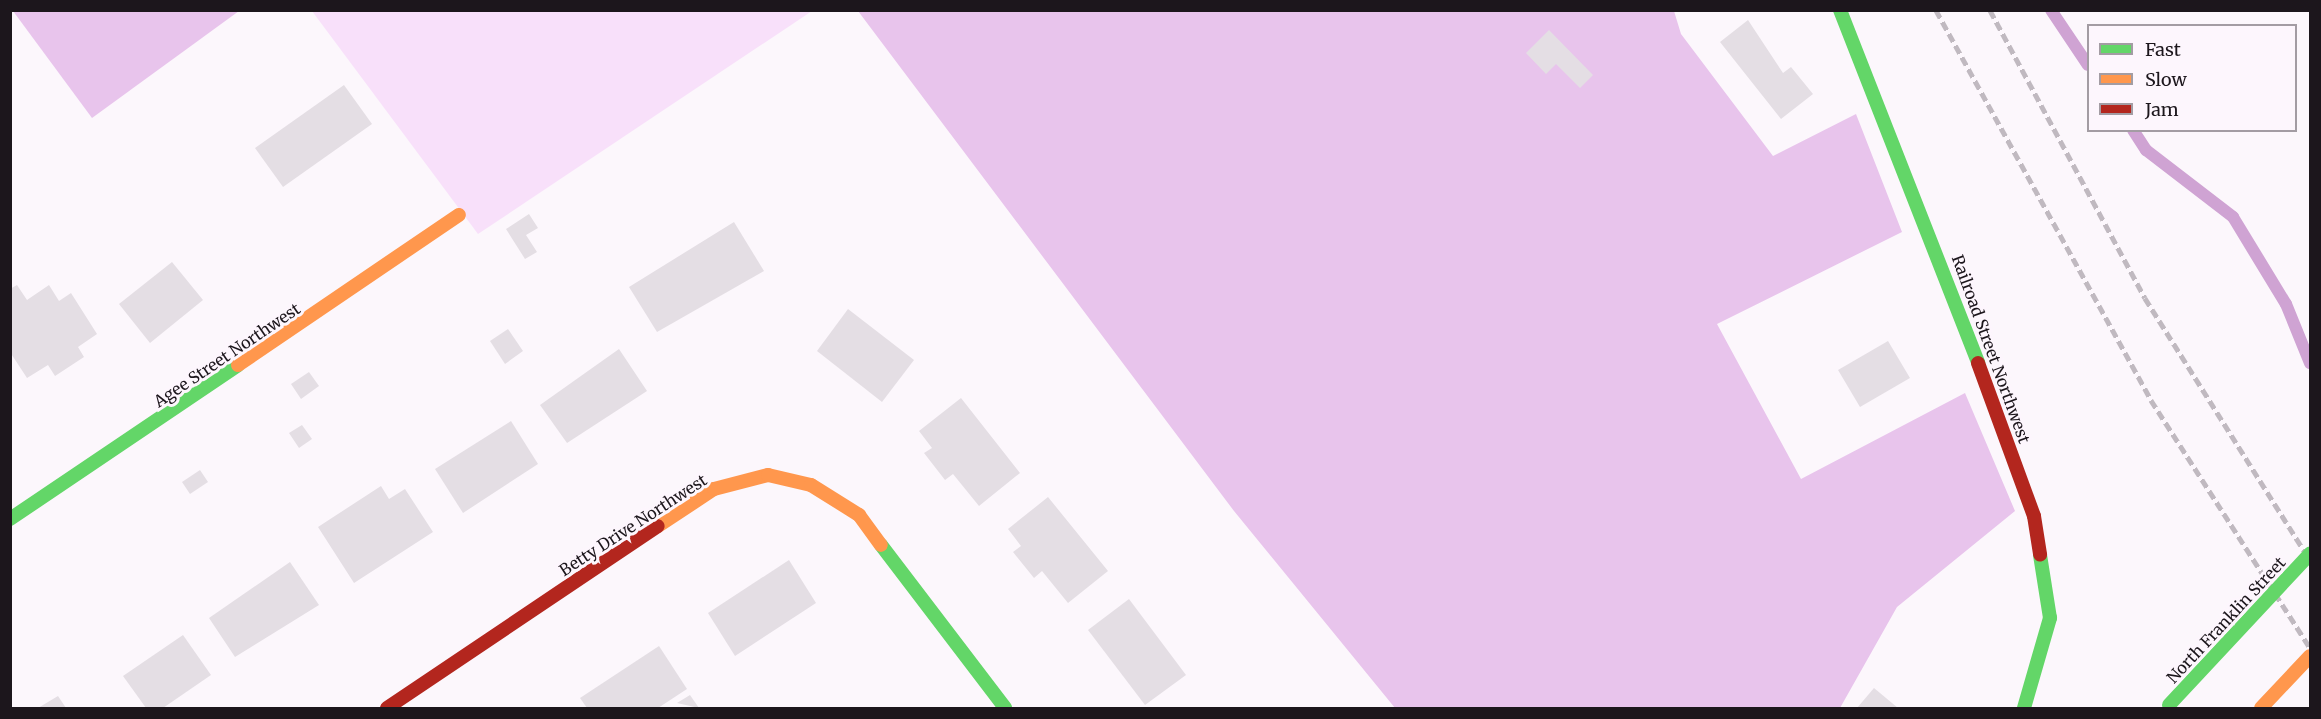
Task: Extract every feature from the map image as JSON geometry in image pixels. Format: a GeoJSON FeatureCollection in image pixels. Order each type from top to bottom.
{"type":"FeatureCollection","features":[{"type":"Feature","properties":{"kind":"street","name":"Railroad Street Northwest"},"geometry":{"type":"LineString","coordinates":[[1840,10],[1925,216],[2034,516],[2050,618],[2024,708]]}},
{"type":"Feature","properties":{"kind":"street","name":"Agee Street Northwest"},"geometry":{"type":"LineString","coordinates":[[10,519],[459,215]]}},
{"type":"Feature","properties":{"kind":"street","name":"Betty Drive Northwest"},"geometry":{"type":"LineString","coordinates":[[387,708],[714,489],[768,475],[811,485],[859,515],[1005,708]]}},
{"type":"Feature","properties":{"kind":"street","name":"North Franklin Street"},"geometry":{"type":"LineString","coordinates":[[2167,707],[2310,554]]}},
{"type":"Feature","properties":{"kind":"street"},"geometry":{"type":"LineString","coordinates":[[2261,708],[2310,656]]}},
{"type":"Feature","properties":{"kind":"shaded area"},"geometry":{"type":"Polygon","coordinates":[[[13,11],[239,11],[92,118],[13,11]]]}},
{"type":"Feature","properties":{"kind":"shaded area"},"geometry":{"type":"Polygon","coordinates":[[[312,11],[812,11],[478,234],[312,11]]]}},
{"type":"Feature","properties":{"kind":"shaded area"},"geometry":{"type":"Polygon","coordinates":[[[858,11],[1674,11],[1681,34],[1773,156],[1856,114],[1902,232],[1717,324],[1801,479],[1965,393],[2015,511],[1897,607],[1840,708],[1395,708],[1234,511],[858,11]]]}},
{"type":"Feature","properties":{"kind":"building"},"geometry":{"type":"Polygon","coordinates":[[[1748,20],[1783,73],[1791,67],[1813,94],[1781,119],[1720,42],[1748,20]]]}},
{"type":"Feature","properties":{"kind":"building"},"geometry":{"type":"Polygon","coordinates":[[[1549,30],[1593,75],[1580,88],[1556,64],[1546,74],[1526,53],[1549,30]]]}},
{"type":"Feature","properties":{"kind":"building"},"geometry":{"type":"Polygon","coordinates":[[[344,85],[372,124],[283,187],[255,148],[344,85]]]}},
{"type":"Feature","properties":{"kind":"building"},"geometry":{"type":"Polygon","coordinates":[[[529,214],[538,228],[526,235],[537,252],[525,259],[506,229],[529,214]]]}},
{"type":"Feature","properties":{"kind":"building"},"geometry":{"type":"Polygon","coordinates":[[[734,222],[764,271],[657,332],[629,287],[734,222]]]}},
{"type":"Feature","properties":{"kind":"building"},"geometry":{"type":"Polygon","coordinates":[[[172,262],[203,300],[150,343],[119,304],[172,262]]]}},
{"type":"Feature","properties":{"kind":"building"},"geometry":{"type":"Polygon","coordinates":[[[17,285],[27,300],[49,285],[59,301],[71,293],[97,334],[78,347],[84,357],[55,376],[48,365],[27,378],[10,352],[10,289],[17,285]]]}},
{"type":"Feature","properties":{"kind":"building"},"geometry":{"type":"Polygon","coordinates":[[[848,309],[914,360],[882,402],[817,351],[848,309]]]}},
{"type":"Feature","properties":{"kind":"building"},"geometry":{"type":"Polygon","coordinates":[[[508,329],[523,351],[505,364],[490,341],[508,329]]]}},
{"type":"Feature","properties":{"kind":"building"},"geometry":{"type":"Polygon","coordinates":[[[1888,341],[1910,378],[1860,407],[1838,370],[1888,341]]]}},
{"type":"Feature","properties":{"kind":"building"},"geometry":{"type":"Polygon","coordinates":[[[619,349],[647,391],[567,443],[540,405],[619,349]]]}},
{"type":"Feature","properties":{"kind":"building"},"geometry":{"type":"Polygon","coordinates":[[[309,372],[319,386],[301,399],[291,384],[309,372]]]}},
{"type":"Feature","properties":{"kind":"building"},"geometry":{"type":"Polygon","coordinates":[[[961,398],[1020,473],[979,506],[953,474],[945,480],[924,453],[932,448],[919,431],[961,398]]]}},
{"type":"Feature","properties":{"kind":"building"},"geometry":{"type":"Polygon","coordinates":[[[511,421],[538,464],[463,513],[435,469],[511,421]]]}},
{"type":"Feature","properties":{"kind":"building"},"geometry":{"type":"Polygon","coordinates":[[[302,425],[312,439],[299,448],[289,433],[302,425]]]}},
{"type":"Feature","properties":{"kind":"building"},"geometry":{"type":"Polygon","coordinates":[[[200,470],[208,482],[190,494],[182,482],[200,470]]]}},
{"type":"Feature","properties":{"kind":"building"},"geometry":{"type":"Polygon","coordinates":[[[381,486],[389,499],[405,489],[433,532],[354,583],[318,527],[381,486]]]}},
{"type":"Feature","properties":{"kind":"building"},"geometry":{"type":"Polygon","coordinates":[[[1048,497],[1108,571],[1068,603],[1042,571],[1034,578],[1013,552],[1021,546],[1008,529],[1048,497]]]}},
{"type":"Feature","properties":{"kind":"building"},"geometry":{"type":"Polygon","coordinates":[[[789,560],[816,603],[735,656],[708,613],[789,560]]]}},
{"type":"Feature","properties":{"kind":"building"},"geometry":{"type":"Polygon","coordinates":[[[290,562],[319,605],[235,657],[209,618],[290,562]]]}},
{"type":"Feature","properties":{"kind":"building"},"geometry":{"type":"Polygon","coordinates":[[[1129,599],[1186,675],[1145,705],[1088,630],[1129,599]]]}},
{"type":"Feature","properties":{"kind":"building"},"geometry":{"type":"Polygon","coordinates":[[[183,635],[211,675],[163,708],[146,708],[123,676],[183,635]]]}},
{"type":"Feature","properties":{"kind":"building"},"geometry":{"type":"Polygon","coordinates":[[[659,646],[687,689],[658,708],[587,708],[580,698],[659,646]]]}},
{"type":"Feature","properties":{"kind":"building"},"geometry":{"type":"Polygon","coordinates":[[[1874,688],[1898,708],[1857,708],[1874,688]]]}},
{"type":"Feature","properties":{"kind":"building"},"geometry":{"type":"Polygon","coordinates":[[[690,695],[699,708],[677,703],[690,695]]]}},
{"type":"Feature","properties":{"kind":"building"},"geometry":{"type":"Polygon","coordinates":[[[58,696],[66,708],[38,708],[58,696]]]}},
{"type":"Feature","properties":{"kind":"waterway"},"geometry":{"type":"LineString","coordinates":[[2051,10],[2087,64]]}},
{"type":"Feature","properties":{"kind":"waterway"},"geometry":{"type":"LineString","coordinates":[[2134,132],[2146,150],[2233,217],[2286,304],[2310,363]]}},
{"type":"Feature","properties":{"kind":"railway"},"geometry":{"type":"LineString","coordinates":[[1936,10],[2151,400],[2310,648]]}},
{"type":"Feature","properties":{"kind":"railway"},"geometry":{"type":"LineString","coordinates":[[1990,10],[2145,298],[2310,560]]}},
{"type":"Feature","properties":{"kind":"traffic: fast"},"geometry":{"type":"LineString","coordinates":[[1840,10],[1978,363]]}},
{"type":"Feature","properties":{"kind":"traffic: fast"},"geometry":{"type":"LineString","coordinates":[[10,519],[238,365]]}},
{"type":"Feature","properties":{"kind":"traffic: fast"},"geometry":{"type":"LineString","coordinates":[[881,545],[1005,708]]}},
{"type":"Feature","properties":{"kind":"traffic: fast"},"geometry":{"type":"LineString","coordinates":[[2169,705],[2310,554]]}},
{"type":"Feature","properties":{"kind":"traffic: fast"},"geometry":{"type":"LineString","coordinates":[[2024,708],[2050,618],[2040,555]]}},
{"type":"Feature","properties":{"kind":"traffic: slow"},"geometry":{"type":"LineString","coordinates":[[238,365],[459,215]]}},
{"type":"Feature","properties":{"kind":"traffic: slow"},"geometry":{"type":"LineString","coordinates":[[658,526],[714,489],[768,475],[811,485],[859,515],[881,545]]}},
{"type":"Feature","properties":{"kind":"traffic: slow"},"geometry":{"type":"LineString","coordinates":[[2261,708],[2310,656]]}},
{"type":"Feature","properties":{"kind":"traffic: jam"},"geometry":{"type":"LineString","coordinates":[[1978,363],[2034,516],[2040,555]]}},
{"type":"Feature","properties":{"kind":"traffic: jam"},"geometry":{"type":"LineString","coordinates":[[387,708],[658,526]]}}]}
